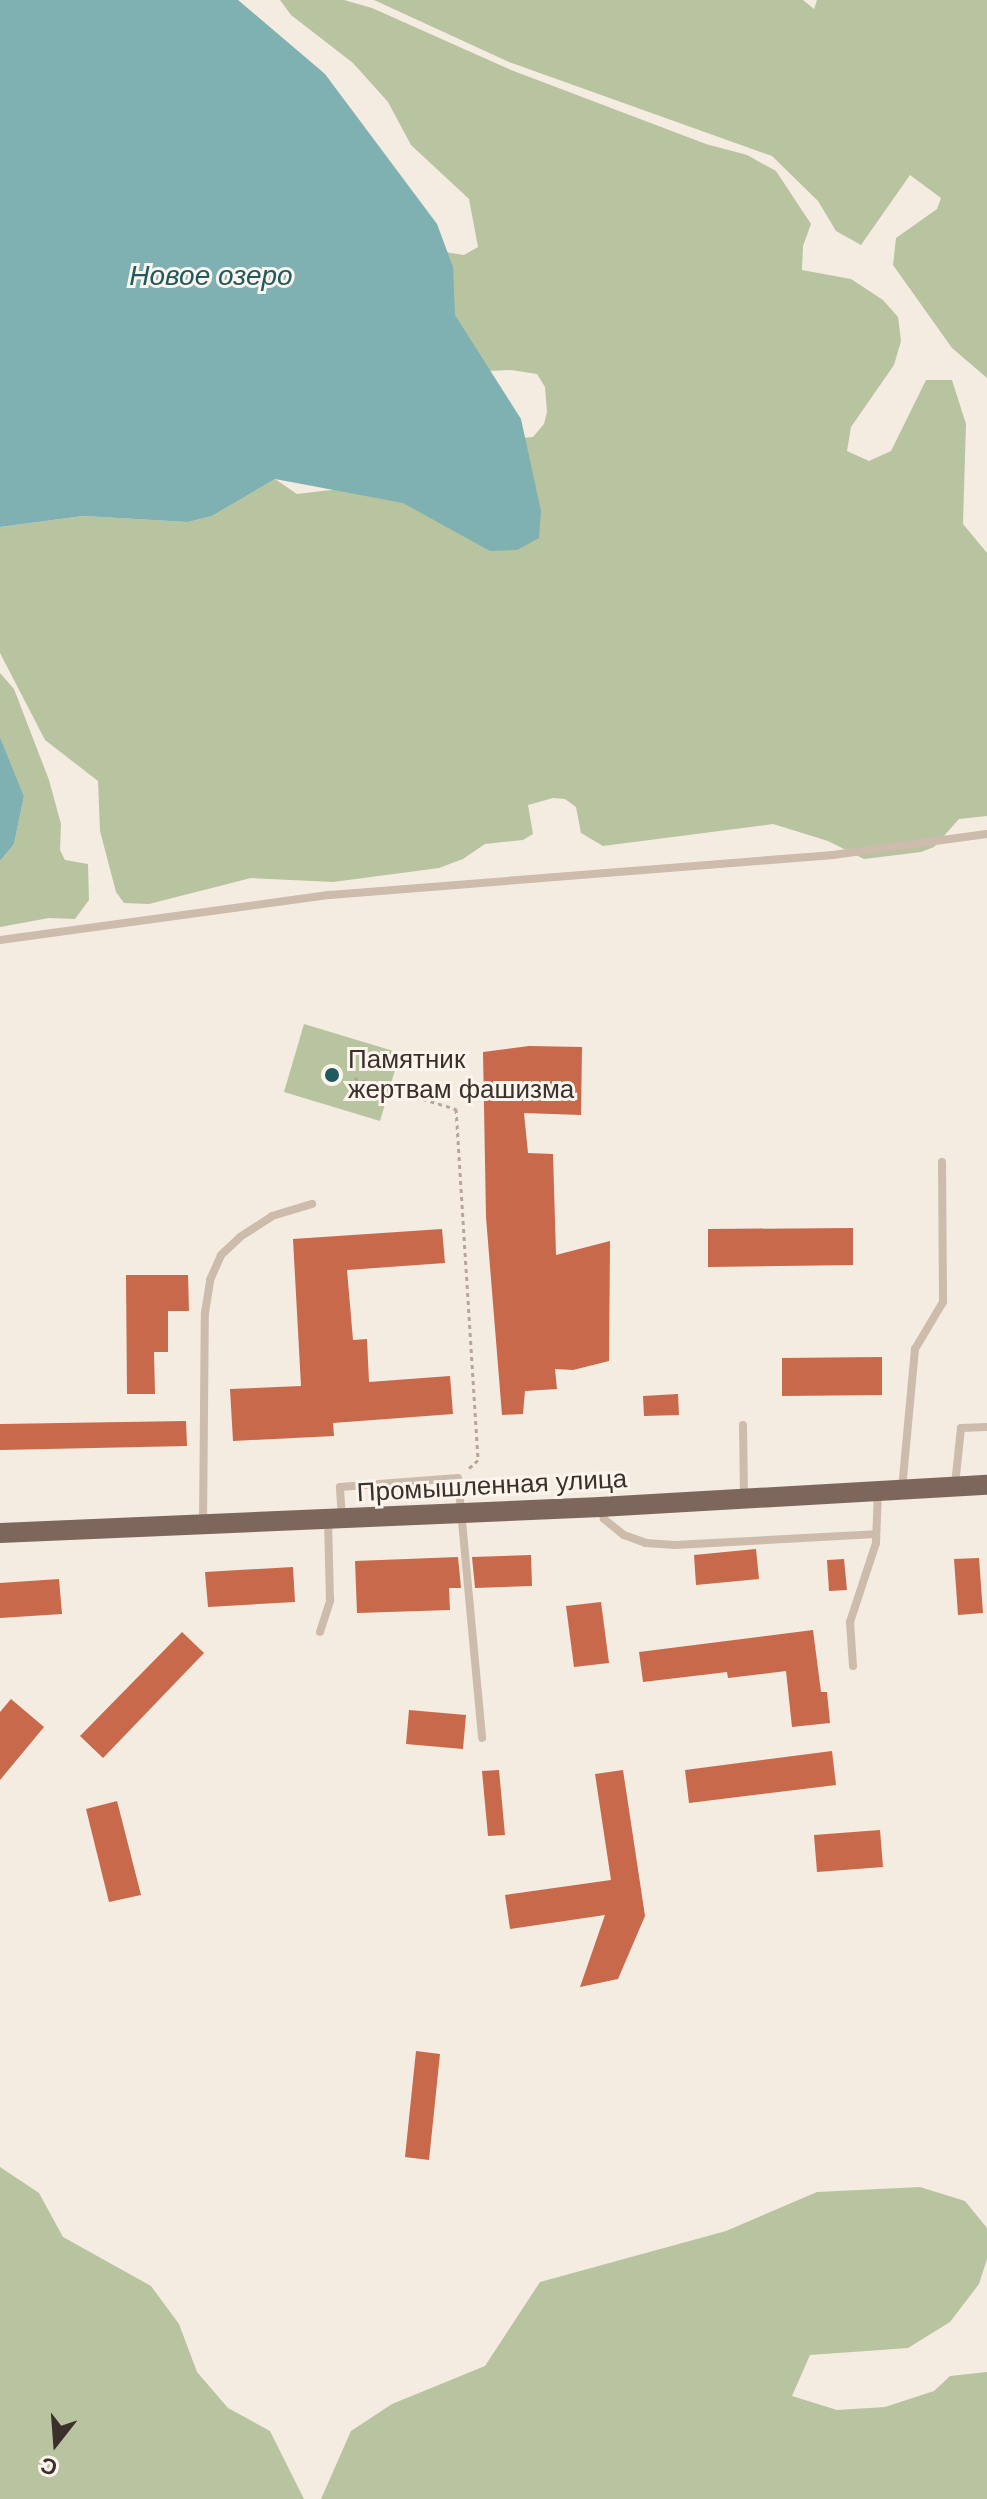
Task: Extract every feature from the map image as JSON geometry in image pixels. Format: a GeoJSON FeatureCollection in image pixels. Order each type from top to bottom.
{"type":"FeatureCollection","features":[{"type":"Feature","properties":{"kind":"main road","name":"Промышленная улица"},"geometry":{"type":"LineString","coordinates":[[0,1533],[461,1514],[987,1485]]}},
{"type":"Feature","properties":{"kind":"lane"},"geometry":{"type":"LineString","coordinates":[[0,940],[330,895],[833,855],[987,834]]}},
{"type":"Feature","properties":{"kind":"lane"},"geometry":{"type":"LineString","coordinates":[[902,1490],[915,1349],[943,1302],[942,1162]]}},
{"type":"Feature","properties":{"kind":"lane"},"geometry":{"type":"LineString","coordinates":[[203,1525],[205,1313],[210,1280],[221,1255],[240,1237],[272,1216],[312,1204]]}},
{"type":"Feature","properties":{"kind":"lane"},"geometry":{"type":"LineString","coordinates":[[743,1425],[744,1499]]}},
{"type":"Feature","properties":{"kind":"lane"},"geometry":{"type":"LineString","coordinates":[[955,1486],[961,1428],[987,1427]]}},
{"type":"Feature","properties":{"kind":"lane"},"geometry":{"type":"LineString","coordinates":[[320,1632],[330,1601],[340,1487],[458,1478],[482,1738]]}},
{"type":"Feature","properties":{"kind":"lane"},"geometry":{"type":"LineString","coordinates":[[853,1666],[850,1622],[876,1534],[878,1491]]}},
{"type":"Feature","properties":{"kind":"lane"},"geometry":{"type":"LineString","coordinates":[[600,1507],[604,1519],[624,1535],[646,1543],[675,1545],[876,1534]]}},
{"type":"Feature","properties":{"kind":"path"},"geometry":{"type":"LineString","coordinates":[[354,1078],[456,1109],[478,1460],[458,1478]]}},
{"type":"Feature","properties":{"kind":"green space"},"geometry":{"type":"Polygon","coordinates":[[[280,0],[344,0],[372,8],[511,70],[706,144],[747,155],[776,171],[811,224],[803,246],[802,270],[851,279],[883,300],[898,317],[901,341],[894,365],[851,427],[847,451],[869,461],[891,451],[926,380],[952,380],[966,424],[963,524],[987,553],[987,816],[959,819],[934,847],[921,852],[864,859],[828,841],[773,824],[603,846],[581,833],[576,807],[565,799],[553,798],[528,805],[533,834],[523,840],[485,844],[463,859],[439,868],[333,882],[251,878],[149,904],[124,903],[116,892],[100,831],[98,781],[45,740],[0,653],[0,527],[83,516],[188,522],[212,516],[275,479],[297,494],[331,490],[352,475],[495,440],[533,437],[544,424],[547,412],[545,387],[537,374],[511,370],[443,373],[387,243],[464,255],[478,247],[469,199],[411,145],[388,102],[353,63],[291,15],[280,0]]]}},
{"type":"Feature","properties":{"kind":"green space"},"geometry":{"type":"Polygon","coordinates":[[[374,0],[803,0],[814,9],[817,0],[987,0],[987,378],[952,348],[893,265],[896,238],[937,209],[941,198],[910,175],[861,245],[836,231],[818,201],[772,156],[509,62],[374,0]]]}},
{"type":"Feature","properties":{"kind":"green space"},"geometry":{"type":"Polygon","coordinates":[[[0,673],[14,689],[49,780],[61,824],[60,850],[65,860],[88,864],[89,900],[75,919],[49,918],[0,927],[0,861],[14,844],[24,796],[0,737],[0,673]]]}},
{"type":"Feature","properties":{"kind":"green space"},"geometry":{"type":"Polygon","coordinates":[[[304,1024],[400,1053],[380,1121],[284,1092],[304,1024]]]}},
{"type":"Feature","properties":{"kind":"green space"},"geometry":{"type":"Polygon","coordinates":[[[0,2167],[39,2193],[63,2237],[151,2286],[179,2324],[197,2372],[228,2408],[270,2431],[304,2499],[0,2499],[0,2167]]]}},
{"type":"Feature","properties":{"kind":"green space"},"geometry":{"type":"Polygon","coordinates":[[[920,2187],[965,2201],[987,2228],[987,2259],[979,2284],[950,2322],[908,2348],[810,2355],[792,2396],[837,2410],[885,2407],[934,2391],[950,2376],[987,2372],[987,2499],[321,2499],[351,2431],[392,2404],[485,2366],[540,2282],[726,2231],[817,2192],[920,2187]]]}},
{"type":"Feature","properties":{"kind":"water","name":"Новое озеро"},"geometry":{"type":"Polygon","coordinates":[[[0,0],[238,0],[325,74],[437,224],[453,267],[455,315],[521,419],[541,511],[539,538],[517,550],[490,551],[403,503],[275,479],[212,516],[188,522],[83,516],[0,527],[0,0]]]}},
{"type":"Feature","properties":{"kind":"water"},"geometry":{"type":"Polygon","coordinates":[[[0,737],[24,796],[14,844],[0,861],[0,737]]]}},
{"type":"Feature","properties":{"kind":"building"},"geometry":{"type":"Polygon","coordinates":[[[529,1046],[582,1047],[581,1115],[524,1113],[528,1153],[553,1154],[556,1255],[610,1241],[609,1361],[573,1370],[555,1369],[557,1389],[525,1391],[523,1414],[502,1415],[486,1217],[483,1052],[529,1046]]]}},
{"type":"Feature","properties":{"kind":"building"},"geometry":{"type":"Polygon","coordinates":[[[853,1228],[853,1265],[708,1267],[708,1229],[853,1228]]]}},
{"type":"Feature","properties":{"kind":"building"},"geometry":{"type":"Polygon","coordinates":[[[442,1229],[445,1263],[347,1270],[353,1340],[367,1339],[369,1382],[450,1376],[453,1414],[333,1423],[334,1436],[233,1441],[230,1389],[301,1386],[293,1239],[442,1229]]]}},
{"type":"Feature","properties":{"kind":"building"},"geometry":{"type":"Polygon","coordinates":[[[126,1275],[188,1275],[189,1311],[168,1311],[168,1352],[154,1352],[155,1394],[127,1394],[126,1275]]]}},
{"type":"Feature","properties":{"kind":"building"},"geometry":{"type":"Polygon","coordinates":[[[882,1357],[882,1395],[782,1396],[782,1358],[882,1357]]]}},
{"type":"Feature","properties":{"kind":"building"},"geometry":{"type":"Polygon","coordinates":[[[678,1394],[679,1415],[644,1416],[643,1396],[678,1394]]]}},
{"type":"Feature","properties":{"kind":"building"},"geometry":{"type":"Polygon","coordinates":[[[186,1421],[187,1446],[0,1450],[0,1424],[186,1421]]]}},
{"type":"Feature","properties":{"kind":"building"},"geometry":{"type":"Polygon","coordinates":[[[756,1549],[759,1579],[696,1585],[694,1555],[756,1549]]]}},
{"type":"Feature","properties":{"kind":"building"},"geometry":{"type":"Polygon","coordinates":[[[531,1555],[532,1586],[475,1588],[472,1557],[531,1555]]]}},
{"type":"Feature","properties":{"kind":"building"},"geometry":{"type":"Polygon","coordinates":[[[458,1557],[461,1588],[449,1588],[450,1610],[357,1613],[355,1561],[458,1557]]]}},
{"type":"Feature","properties":{"kind":"building"},"geometry":{"type":"Polygon","coordinates":[[[979,1558],[983,1613],[958,1615],[954,1559],[979,1558]]]}},
{"type":"Feature","properties":{"kind":"building"},"geometry":{"type":"Polygon","coordinates":[[[844,1559],[847,1590],[829,1591],[827,1560],[844,1559]]]}},
{"type":"Feature","properties":{"kind":"building"},"geometry":{"type":"Polygon","coordinates":[[[293,1567],[295,1602],[208,1607],[205,1572],[293,1567]]]}},
{"type":"Feature","properties":{"kind":"building"},"geometry":{"type":"Polygon","coordinates":[[[59,1579],[62,1614],[0,1618],[0,1583],[59,1579]]]}},
{"type":"Feature","properties":{"kind":"building"},"geometry":{"type":"Polygon","coordinates":[[[601,1602],[609,1663],[574,1667],[566,1606],[601,1602]]]}},
{"type":"Feature","properties":{"kind":"building"},"geometry":{"type":"Polygon","coordinates":[[[813,1630],[821,1692],[827,1692],[830,1723],[792,1727],[786,1671],[728,1678],[727,1672],[643,1682],[639,1652],[813,1630]]]}},
{"type":"Feature","properties":{"kind":"building"},"geometry":{"type":"Polygon","coordinates":[[[182,1632],[204,1653],[103,1758],[80,1736],[182,1632]]]}},
{"type":"Feature","properties":{"kind":"building"},"geometry":{"type":"Polygon","coordinates":[[[11,1699],[44,1727],[0,1780],[0,1712],[11,1699]]]}},
{"type":"Feature","properties":{"kind":"building"},"geometry":{"type":"Polygon","coordinates":[[[409,1710],[466,1715],[463,1749],[406,1744],[409,1710]]]}},
{"type":"Feature","properties":{"kind":"building"},"geometry":{"type":"Polygon","coordinates":[[[832,1751],[836,1785],[689,1803],[685,1770],[832,1751]]]}},
{"type":"Feature","properties":{"kind":"building"},"geometry":{"type":"Polygon","coordinates":[[[499,1770],[505,1835],[488,1836],[482,1771],[499,1770]]]}},
{"type":"Feature","properties":{"kind":"building"},"geometry":{"type":"Polygon","coordinates":[[[623,1770],[645,1916],[618,1979],[580,1987],[605,1915],[510,1929],[505,1895],[611,1880],[595,1774],[623,1770]]]}},
{"type":"Feature","properties":{"kind":"building"},"geometry":{"type":"Polygon","coordinates":[[[117,1801],[141,1895],[109,1902],[86,1809],[117,1801]]]}},
{"type":"Feature","properties":{"kind":"building"},"geometry":{"type":"Polygon","coordinates":[[[880,1830],[883,1867],[817,1872],[814,1835],[880,1830]]]}},
{"type":"Feature","properties":{"kind":"building"},"geometry":{"type":"Polygon","coordinates":[[[416,2051],[440,2054],[429,2160],[405,2157],[416,2051]]]}},
{"type":"Feature","properties":{"kind":"place","name":"Памятник жертвам фашизма"},"geometry":{"type":"Point","coordinates":[332,1075]}}]}
